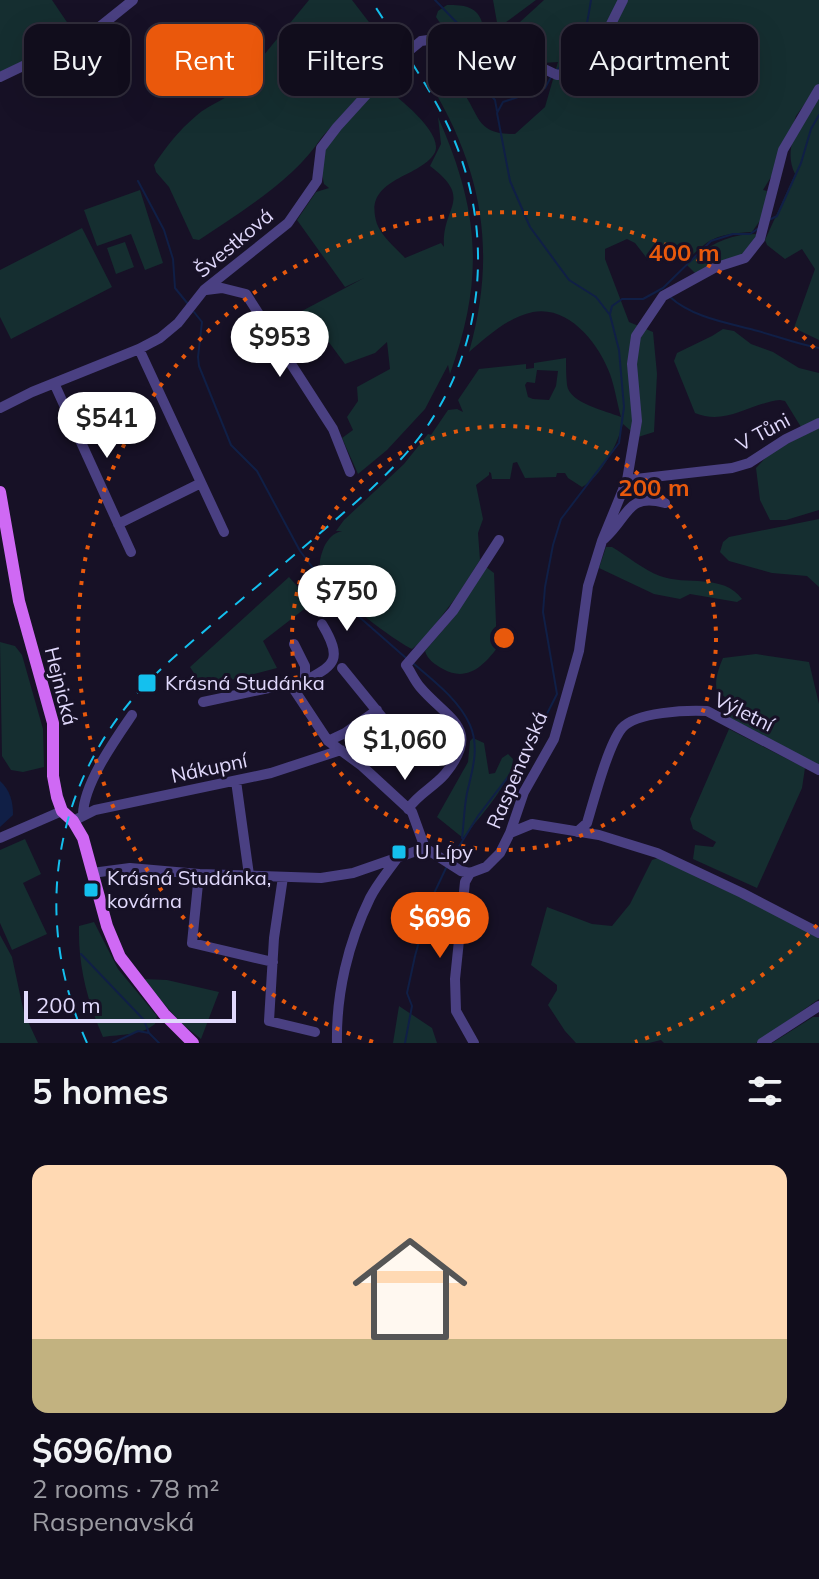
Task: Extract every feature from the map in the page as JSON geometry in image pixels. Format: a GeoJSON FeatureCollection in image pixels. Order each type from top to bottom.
{"type":"FeatureCollection","features":[{"type":"Feature","properties":{"kind":"main road","name":"Hejnická"},"geometry":{"type":"LineString","coordinates":[[0,492],[19,601],[53,723],[54,786],[62,811]]}},
{"type":"Feature","properties":{"kind":"main road"},"geometry":{"type":"LineString","coordinates":[[62,811],[78,817],[107,926],[120,957],[164,1014],[193,1043]]}},
{"type":"Feature","properties":{"kind":"street"},"geometry":{"type":"LineString","coordinates":[[0,77],[92,33],[133,0]]}},
{"type":"Feature","properties":{"kind":"street","name":"Švestková"},"geometry":{"type":"LineString","coordinates":[[0,408],[139,349],[160,338],[178,323],[204,290],[288,223],[317,181],[321,148],[398,60],[421,41],[435,39],[467,53],[490,52],[525,60],[557,75],[568,73],[585,64],[597,52],[623,0]]}},
{"type":"Feature","properties":{"kind":"street","name":"Raspenavská"},"geometry":{"type":"LineString","coordinates":[[470,873],[486,867],[500,853],[524,792],[554,739],[579,651],[588,586],[627,480],[637,421],[632,364],[636,336],[663,296],[714,268],[745,258],[760,239],[783,150],[819,89]]}},
{"type":"Feature","properties":{"kind":"street"},"geometry":{"type":"LineString","coordinates":[[204,290],[222,288],[246,294],[333,429],[350,472]]}},
{"type":"Feature","properties":{"kind":"street"},"geometry":{"type":"LineString","coordinates":[[139,349],[224,532]]}},
{"type":"Feature","properties":{"kind":"street"},"geometry":{"type":"LineString","coordinates":[[54,383],[131,552]]}},
{"type":"Feature","properties":{"kind":"street","name":"V Tůni"},"geometry":{"type":"LineString","coordinates":[[627,480],[732,468],[749,463],[786,439],[819,423]]}},
{"type":"Feature","properties":{"kind":"street"},"geometry":{"type":"LineString","coordinates":[[118,524],[201,483]]}},
{"type":"Feature","properties":{"kind":"street","name":"Raspenavská"},"geometry":{"type":"LineString","coordinates":[[602,541],[618,527],[640,499],[649,498],[665,503]]}},
{"type":"Feature","properties":{"kind":"street"},"geometry":{"type":"LineString","coordinates":[[408,809],[456,761],[462,741],[456,720],[419,686],[406,665],[453,611],[499,540]]}},
{"type":"Feature","properties":{"kind":"street"},"geometry":{"type":"LineString","coordinates":[[293,688],[331,665],[335,655],[334,643],[322,624]]}},
{"type":"Feature","properties":{"kind":"street"},"geometry":{"type":"LineString","coordinates":[[294,644],[305,666],[305,680]]}},
{"type":"Feature","properties":{"kind":"street"},"geometry":{"type":"LineString","coordinates":[[342,668],[407,748]]}},
{"type":"Feature","properties":{"kind":"street"},"geometry":{"type":"LineString","coordinates":[[203,702],[283,685],[293,688],[328,741],[362,766],[408,809],[425,848],[461,871],[470,873],[465,882],[455,979],[456,1011],[474,1043]]}},
{"type":"Feature","properties":{"kind":"street"},"geometry":{"type":"LineString","coordinates":[[328,741],[377,710]]}},
{"type":"Feature","properties":{"kind":"street","name":"Výletní"},"geometry":{"type":"LineString","coordinates":[[577,832],[587,823],[618,736],[623,728],[638,719],[688,710],[707,711],[819,770]]}},
{"type":"Feature","properties":{"kind":"street"},"geometry":{"type":"LineString","coordinates":[[78,817],[107,751],[132,715]]}},
{"type":"Feature","properties":{"kind":"street","name":"Nákupní"},"geometry":{"type":"LineString","coordinates":[[78,817],[271,773],[341,750]]}},
{"type":"Feature","properties":{"kind":"street"},"geometry":{"type":"LineString","coordinates":[[236,781],[249,875]]}},
{"type":"Feature","properties":{"kind":"street"},"geometry":{"type":"LineString","coordinates":[[0,838],[62,811]]}},
{"type":"Feature","properties":{"kind":"street"},"geometry":{"type":"LineString","coordinates":[[510,833],[532,824],[599,835],[657,853],[819,933]]}},
{"type":"Feature","properties":{"kind":"street"},"geometry":{"type":"LineString","coordinates":[[92,873],[130,868],[321,878],[353,873],[425,848]]}},
{"type":"Feature","properties":{"kind":"street"},"geometry":{"type":"LineString","coordinates":[[337,1043],[339,992],[350,951],[370,897],[398,857]]}},
{"type":"Feature","properties":{"kind":"street"},"geometry":{"type":"LineString","coordinates":[[199,874],[192,943],[273,962]]}},
{"type":"Feature","properties":{"kind":"street"},"geometry":{"type":"LineString","coordinates":[[283,877],[269,1021],[315,1032]]}},
{"type":"Feature","properties":{"kind":"street"},"geometry":{"type":"LineString","coordinates":[[762,1043],[819,1006]]}},
{"type":"Feature","properties":{"kind":"green space"},"geometry":{"type":"Polygon","coordinates":[[[0,0],[52,0],[68,24],[24,24],[24,61],[0,72],[0,0]]]}},
{"type":"Feature","properties":{"kind":"green space"},"geometry":{"type":"Polygon","coordinates":[[[309,0],[352,0],[370,24],[289,24],[309,0]]]}},
{"type":"Feature","properties":{"kind":"green space"},"geometry":{"type":"Polygon","coordinates":[[[493,0],[536,0],[503,24],[497,24],[493,0]]]}},
{"type":"Feature","properties":{"kind":"green space"},"geometry":{"type":"Polygon","coordinates":[[[544,0],[819,0],[819,84],[796,116],[782,159],[763,190],[767,191],[763,221],[752,232],[715,238],[685,263],[672,250],[649,261],[635,243],[627,239],[605,249],[605,259],[629,322],[653,332],[657,374],[654,432],[638,437],[623,424],[607,460],[596,476],[582,487],[565,473],[557,473],[556,477],[525,478],[517,462],[513,463],[510,479],[492,479],[489,472],[476,485],[483,519],[478,533],[480,560],[457,596],[424,639],[412,649],[376,625],[335,590],[321,572],[321,556],[329,539],[342,531],[336,531],[344,520],[404,464],[428,434],[431,435],[448,410],[463,412],[458,400],[479,369],[526,364],[526,369],[534,368],[534,363],[566,358],[567,385],[574,397],[589,406],[621,417],[605,362],[581,329],[559,315],[546,311],[515,318],[469,352],[482,281],[480,214],[463,150],[437,96],[466,96],[485,127],[515,134],[545,107],[558,62],[545,63],[545,24],[518,24],[544,0]],[[537,370],[535,383],[527,382],[525,385],[528,397],[549,400],[556,386],[558,371],[537,370]]]}},
{"type":"Feature","properties":{"kind":"green space"},"geometry":{"type":"Polygon","coordinates":[[[447,5],[465,6],[478,14],[482,24],[442,24],[436,17],[438,11],[447,5]]]}},
{"type":"Feature","properties":{"kind":"green space"},"geometry":{"type":"Polygon","coordinates":[[[279,37],[279,96],[359,96],[282,181],[199,240],[193,239],[169,187],[154,165],[173,139],[202,111],[228,96],[263,96],[263,56],[279,37]]]}},
{"type":"Feature","properties":{"kind":"green space"},"geometry":{"type":"Polygon","coordinates":[[[819,95],[819,340],[794,328],[815,269],[802,249],[785,259],[765,240],[795,174],[791,164],[792,143],[819,95]]]}},
{"type":"Feature","properties":{"kind":"green space"},"geometry":{"type":"Polygon","coordinates":[[[369,96],[396,96],[426,126],[436,146],[434,154],[426,162],[384,188],[377,197],[374,209],[379,229],[405,258],[441,243],[444,247],[444,233],[453,196],[451,187],[430,166],[441,144],[438,117],[452,151],[469,214],[472,275],[469,306],[450,374],[448,365],[425,409],[387,450],[358,474],[342,438],[353,430],[347,417],[358,401],[357,387],[390,369],[387,342],[375,353],[345,364],[325,337],[317,341],[302,311],[364,278],[345,287],[297,220],[316,192],[329,188],[324,184],[322,174],[324,147],[369,96]]]}},
{"type":"Feature","properties":{"kind":"green space"},"geometry":{"type":"Polygon","coordinates":[[[140,190],[163,263],[145,270],[131,234],[97,246],[84,210],[140,190]]]}},
{"type":"Feature","properties":{"kind":"green space"},"geometry":{"type":"Polygon","coordinates":[[[82,228],[112,287],[11,339],[0,317],[0,270],[82,228]]]}},
{"type":"Feature","properties":{"kind":"green space"},"geometry":{"type":"Polygon","coordinates":[[[758,234],[748,252],[696,274],[687,265],[720,242],[758,234]]]}},
{"type":"Feature","properties":{"kind":"green space"},"geometry":{"type":"Polygon","coordinates":[[[125,242],[134,267],[116,274],[107,248],[125,242]]]}},
{"type":"Feature","properties":{"kind":"green space"},"geometry":{"type":"Polygon","coordinates":[[[723,329],[734,331],[751,344],[773,352],[799,368],[819,373],[819,420],[801,427],[785,401],[780,400],[717,417],[695,413],[674,361],[677,353],[723,329]]]}},
{"type":"Feature","properties":{"kind":"green space"},"geometry":{"type":"Polygon","coordinates":[[[819,427],[819,510],[786,520],[770,520],[760,500],[756,468],[770,453],[819,427]]]}},
{"type":"Feature","properties":{"kind":"green space"},"geometry":{"type":"Polygon","coordinates":[[[819,519],[819,587],[807,576],[772,573],[729,561],[720,552],[723,542],[729,537],[819,519]]]}},
{"type":"Feature","properties":{"kind":"green space"},"geometry":{"type":"Polygon","coordinates":[[[606,547],[612,547],[660,576],[715,583],[734,591],[742,599],[737,602],[690,594],[680,599],[654,594],[599,568],[606,547]]]}},
{"type":"Feature","properties":{"kind":"green space"},"geometry":{"type":"Polygon","coordinates":[[[486,567],[494,573],[497,648],[473,670],[451,673],[434,663],[425,651],[454,617],[486,567]]]}},
{"type":"Feature","properties":{"kind":"green space"},"geometry":{"type":"Polygon","coordinates":[[[289,577],[312,603],[263,641],[277,668],[203,687],[190,667],[289,577]]]}},
{"type":"Feature","properties":{"kind":"green space"},"geometry":{"type":"Polygon","coordinates":[[[0,642],[15,646],[22,655],[43,729],[44,767],[23,772],[11,770],[2,756],[0,642]]]}},
{"type":"Feature","properties":{"kind":"green space"},"geometry":{"type":"Polygon","coordinates":[[[756,654],[809,662],[819,704],[819,765],[730,718],[731,704],[716,687],[721,662],[723,658],[756,654]]]}},
{"type":"Feature","properties":{"kind":"green space"},"geometry":{"type":"Polygon","coordinates":[[[729,729],[805,768],[802,788],[757,888],[693,859],[695,845],[713,847],[716,842],[693,829],[690,819],[729,729]]]}},
{"type":"Feature","properties":{"kind":"green space"},"geometry":{"type":"Polygon","coordinates":[[[473,738],[484,743],[489,774],[495,773],[502,758],[508,754],[513,759],[501,789],[463,838],[437,817],[468,762],[473,738]]]}},
{"type":"Feature","properties":{"kind":"green space"},"geometry":{"type":"Polygon","coordinates":[[[25,839],[41,874],[23,883],[47,934],[12,950],[0,923],[0,850],[25,839]]]}},
{"type":"Feature","properties":{"kind":"green space"},"geometry":{"type":"Polygon","coordinates":[[[658,858],[694,866],[704,881],[819,931],[819,999],[756,1043],[664,1043],[661,1040],[649,1043],[576,1043],[548,1005],[557,985],[531,965],[547,907],[592,924],[612,926],[630,904],[652,860],[658,858]]]}},
{"type":"Feature","properties":{"kind":"green space"},"geometry":{"type":"Polygon","coordinates":[[[94,922],[118,969],[157,1016],[155,1024],[143,1031],[103,1037],[88,996],[80,955],[79,926],[94,922]]]}},
{"type":"Feature","properties":{"kind":"green space"},"geometry":{"type":"Polygon","coordinates":[[[0,935],[12,957],[24,1013],[38,1043],[0,1043],[0,935]]]}},
{"type":"Feature","properties":{"kind":"green space"},"geometry":{"type":"Polygon","coordinates":[[[142,979],[167,980],[219,992],[201,1039],[181,1023],[142,979]]]}},
{"type":"Feature","properties":{"kind":"green space"},"geometry":{"type":"Polygon","coordinates":[[[399,1006],[432,1028],[437,1043],[393,1043],[399,1006]]]}},
{"type":"Feature","properties":{"kind":"green space"},"geometry":{"type":"Polygon","coordinates":[[[813,1017],[819,1017],[819,1043],[772,1043],[813,1017]]]}},
{"type":"Feature","properties":{"kind":"water"},"geometry":{"type":"Polygon","coordinates":[[[0,781],[10,796],[13,815],[0,827],[0,781]]]}},
{"type":"Feature","properties":{"kind":"waterway"},"geometry":{"type":"LineString","coordinates":[[435,0],[458,24]]}},
{"type":"Feature","properties":{"kind":"waterway"},"geometry":{"type":"LineString","coordinates":[[556,71],[582,40],[591,0]]}},
{"type":"Feature","properties":{"kind":"waterway"},"geometry":{"type":"LineString","coordinates":[[451,859],[478,816],[528,751],[557,694],[543,612],[553,545],[561,519],[619,443],[624,407],[619,350],[610,315],[596,297],[569,280],[530,227],[510,181],[497,113],[503,102],[545,88],[551,77]]}},
{"type":"Feature","properties":{"kind":"waterway"},"geometry":{"type":"LineString","coordinates":[[491,96],[497,111]]}},
{"type":"Feature","properties":{"kind":"waterway"},"geometry":{"type":"LineString","coordinates":[[769,220],[777,216],[819,115]]}},
{"type":"Feature","properties":{"kind":"waterway"},"geometry":{"type":"LineString","coordinates":[[138,181],[164,230],[173,259],[175,288],[188,304]]}},
{"type":"Feature","properties":{"kind":"waterway"},"geometry":{"type":"LineString","coordinates":[[610,314],[612,306],[622,299],[643,299],[663,288],[711,241],[733,234],[750,234],[759,228]]}},
{"type":"Feature","properties":{"kind":"waterway"},"geometry":{"type":"LineString","coordinates":[[670,297],[689,310],[712,319],[819,348]]}},
{"type":"Feature","properties":{"kind":"waterway"},"geometry":{"type":"LineString","coordinates":[[194,312],[202,322],[199,366],[231,445],[257,471],[300,551],[332,593],[406,658]]}},
{"type":"Feature","properties":{"kind":"waterway"},"geometry":{"type":"LineString","coordinates":[[414,664],[453,699],[473,734],[474,759],[462,838]]}},
{"type":"Feature","properties":{"kind":"waterway"},"geometry":{"type":"LineString","coordinates":[[405,1043],[412,1006],[407,993],[415,956],[430,902],[446,868]]}},
{"type":"Feature","properties":{"kind":"waterway"},"geometry":{"type":"LineString","coordinates":[[81,954],[144,1020],[149,1033],[159,1043]]}},
{"type":"Feature","properties":{"kind":"waterway"},"geometry":{"type":"LineString","coordinates":[[113,1043],[138,1031],[149,1033]]}},
{"type":"Feature","properties":{"kind":"railway"},"geometry":{"type":"LineString","coordinates":[[87,1043],[60,955],[56,910],[59,866],[67,823],[82,781],[103,740],[130,702],[163,667],[371,489],[399,461],[424,431],[446,395],[462,356],[473,316],[478,275],[477,234],[471,193],[459,153],[442,114],[417,70],[371,0]]}},
{"type":"Feature","properties":{"kind":"place","name":"Krásná Studánka"},"geometry":{"type":"Point","coordinates":[147,683]}},
{"type":"Feature","properties":{"kind":"place","name":"U Lípy"},"geometry":{"type":"Point","coordinates":[399,852]}},
{"type":"Feature","properties":{"kind":"place","name":"Krásná Studánka, kovárna"},"geometry":{"type":"Point","coordinates":[91,890]}}]}
